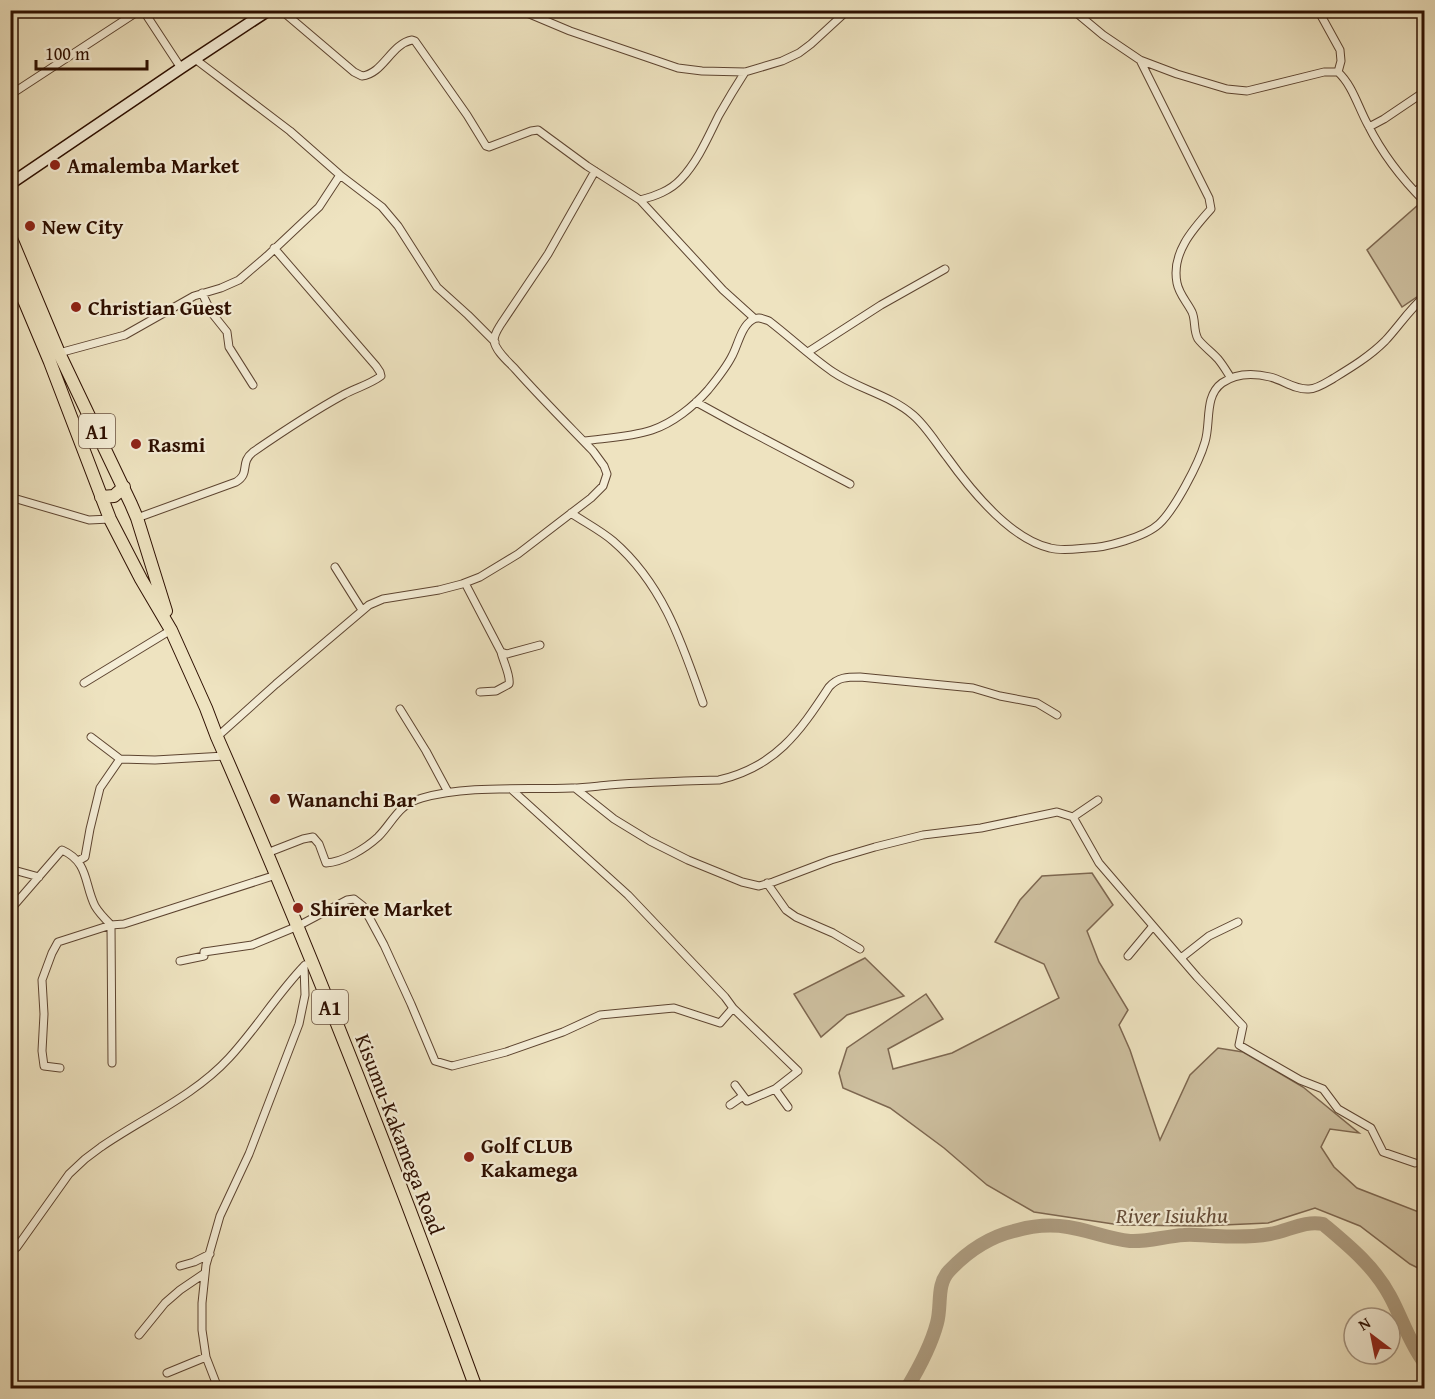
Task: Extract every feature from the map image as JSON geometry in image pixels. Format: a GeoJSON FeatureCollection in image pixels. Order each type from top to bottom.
{"type":"FeatureCollection","features":[{"type":"Feature","properties":{"kind":"highway","name":"Kisumu-Kakamega Road"},"geometry":{"type":"LineString","coordinates":[[10,236],[59,353],[137,518],[171,630]]}},
{"type":"Feature","properties":{"kind":"highway","name":"Kisumu-Kakamega Road"},"geometry":{"type":"LineString","coordinates":[[10,267],[50,362],[110,519],[171,630],[298,926],[308,963],[442,1296],[476,1389]]}},
{"type":"Feature","properties":{"kind":"highway"},"geometry":{"type":"LineString","coordinates":[[101,497],[114,496],[124,488]]}},
{"type":"Feature","properties":{"kind":"main road"},"geometry":{"type":"LineString","coordinates":[[10,184],[269,10]]}},
{"type":"Feature","properties":{"kind":"street"},"geometry":{"type":"LineString","coordinates":[[10,95],[141,10],[181,68]]}},
{"type":"Feature","properties":{"kind":"street"},"geometry":{"type":"LineString","coordinates":[[281,10],[354,72],[362,76],[371,73],[405,42],[415,41],[486,146],[489,147],[531,130],[538,130],[640,200],[723,290],[754,318]]}},
{"type":"Feature","properties":{"kind":"street"},"geometry":{"type":"LineString","coordinates":[[520,10],[570,31],[678,68],[745,72],[799,54],[848,10]]}},
{"type":"Feature","properties":{"kind":"street"},"geometry":{"type":"LineString","coordinates":[[1073,10],[1103,35],[1140,60],[1227,89],[1247,91],[1324,72],[1338,72],[1348,83],[1369,127],[1390,162],[1425,201]]}},
{"type":"Feature","properties":{"kind":"street"},"geometry":{"type":"LineString","coordinates":[[1318,10],[1340,50],[1341,61],[1338,72]]}},
{"type":"Feature","properties":{"kind":"street"},"geometry":{"type":"LineString","coordinates":[[195,59],[290,131],[340,175],[382,207],[404,234],[437,288],[495,342],[502,355],[593,451],[607,474],[603,486],[591,498],[518,554],[480,577],[439,590],[383,599],[362,610],[217,737]]}},
{"type":"Feature","properties":{"kind":"street"},"geometry":{"type":"LineString","coordinates":[[1140,60],[1209,198],[1211,209],[1192,229],[1180,254],[1176,270],[1177,284],[1195,320],[1199,341],[1232,378]]}},
{"type":"Feature","properties":{"kind":"street"},"geometry":{"type":"LineString","coordinates":[[640,200],[657,195],[681,180],[699,154],[745,72]]}},
{"type":"Feature","properties":{"kind":"street"},"geometry":{"type":"LineString","coordinates":[[1369,127],[1425,92]]}},
{"type":"Feature","properties":{"kind":"street"},"geometry":{"type":"LineString","coordinates":[[495,342],[495,334],[548,254],[595,171]]}},
{"type":"Feature","properties":{"kind":"street"},"geometry":{"type":"LineString","coordinates":[[59,353],[125,335],[180,303],[239,280],[319,207],[340,175]]}},
{"type":"Feature","properties":{"kind":"street"},"geometry":{"type":"LineString","coordinates":[[1416,192],[1425,184]]}},
{"type":"Feature","properties":{"kind":"street"},"geometry":{"type":"LineString","coordinates":[[137,518],[236,482],[242,478],[245,472],[244,463],[252,452],[344,394],[375,381],[381,376],[376,366],[274,248]]}},
{"type":"Feature","properties":{"kind":"street"},"geometry":{"type":"LineString","coordinates":[[808,352],[881,305],[945,269]]}},
{"type":"Feature","properties":{"kind":"street"},"geometry":{"type":"LineString","coordinates":[[202,293],[211,312],[227,332],[229,347],[253,385]]}},
{"type":"Feature","properties":{"kind":"street"},"geometry":{"type":"LineString","coordinates":[[584,441],[651,430],[673,419],[696,402],[726,367],[746,326],[758,317],[769,321],[832,372],[897,404],[915,416],[978,497],[997,516],[1035,543],[1061,550],[1096,548],[1141,535],[1159,524],[1177,500],[1194,469],[1205,441],[1209,422],[1209,405],[1215,389],[1222,383],[1236,376],[1247,375],[1271,377],[1292,386],[1310,389],[1324,384],[1361,361],[1386,340],[1414,306],[1425,297]]}},
{"type":"Feature","properties":{"kind":"street"},"geometry":{"type":"LineString","coordinates":[[696,402],[850,484]]}},
{"type":"Feature","properties":{"kind":"street"},"geometry":{"type":"LineString","coordinates":[[10,497],[89,520],[110,519]]}},
{"type":"Feature","properties":{"kind":"street"},"geometry":{"type":"LineString","coordinates":[[571,513],[613,541],[636,563],[658,594],[675,628],[703,703]]}},
{"type":"Feature","properties":{"kind":"street"},"geometry":{"type":"LineString","coordinates":[[335,567],[362,610]]}},
{"type":"Feature","properties":{"kind":"street"},"geometry":{"type":"LineString","coordinates":[[465,583],[501,652],[510,679],[509,684],[496,691],[480,692]]}},
{"type":"Feature","properties":{"kind":"street"},"geometry":{"type":"LineString","coordinates":[[84,683],[171,630]]}},
{"type":"Feature","properties":{"kind":"street"},"geometry":{"type":"LineString","coordinates":[[501,652],[507,654],[540,645]]}},
{"type":"Feature","properties":{"kind":"street"},"geometry":{"type":"LineString","coordinates":[[267,852],[314,837],[326,863],[336,862],[360,850],[378,837],[396,813],[407,804],[448,792],[575,788],[719,780],[737,776],[774,756],[784,747],[833,682],[843,677],[973,688],[1037,703],[1057,715]]}},
{"type":"Feature","properties":{"kind":"street"},"geometry":{"type":"LineString","coordinates":[[400,709],[448,792]]}},
{"type":"Feature","properties":{"kind":"street"},"geometry":{"type":"LineString","coordinates":[[91,737],[120,759],[155,760],[225,756]]}},
{"type":"Feature","properties":{"kind":"street"},"geometry":{"type":"LineString","coordinates":[[78,861],[85,857],[100,788],[120,759]]}},
{"type":"Feature","properties":{"kind":"street"},"geometry":{"type":"LineString","coordinates":[[575,788],[650,841],[688,860],[742,882],[759,886],[831,860],[923,836],[981,828],[1057,812],[1072,817],[1099,863],[1197,977],[1243,1026],[1239,1045],[1300,1080],[1323,1089],[1338,1109],[1371,1128],[1383,1152],[1415,1163]]}},
{"type":"Feature","properties":{"kind":"street"},"geometry":{"type":"LineString","coordinates":[[512,789],[628,895],[733,1008],[798,1071],[776,1089],[747,1101],[735,1085]]}},
{"type":"Feature","properties":{"kind":"street"},"geometry":{"type":"LineString","coordinates":[[1072,817],[1098,800]]}},
{"type":"Feature","properties":{"kind":"street"},"geometry":{"type":"LineString","coordinates":[[10,910],[62,850],[78,861],[96,907],[111,925],[112,1063]]}},
{"type":"Feature","properties":{"kind":"street"},"geometry":{"type":"LineString","coordinates":[[10,869],[39,877]]}},
{"type":"Feature","properties":{"kind":"street"},"geometry":{"type":"LineString","coordinates":[[60,1068],[44,1066],[43,1058],[42,980],[58,942],[111,925],[124,924],[276,875]]}},
{"type":"Feature","properties":{"kind":"street"},"geometry":{"type":"LineString","coordinates":[[767,884],[786,910],[796,917],[860,949]]}},
{"type":"Feature","properties":{"kind":"street"},"geometry":{"type":"LineString","coordinates":[[180,961],[204,956],[204,952],[252,945],[298,926],[350,899],[357,901],[363,906],[384,945],[435,1061],[452,1066],[506,1052],[563,1032],[600,1015],[674,1008],[720,1023],[733,1008]]}},
{"type":"Feature","properties":{"kind":"street"},"geometry":{"type":"LineString","coordinates":[[1181,958],[1209,936],[1238,922]]}},
{"type":"Feature","properties":{"kind":"street"},"geometry":{"type":"LineString","coordinates":[[1128,956],[1154,926]]}},
{"type":"Feature","properties":{"kind":"street"},"geometry":{"type":"LineString","coordinates":[[10,1253],[17,1247],[77,1166],[110,1141],[203,1082],[229,1058],[287,984],[308,963]]}},
{"type":"Feature","properties":{"kind":"street"},"geometry":{"type":"LineString","coordinates":[[218,1389],[206,1357],[202,1330],[205,1273],[220,1216],[249,1154],[299,1024],[308,963]]}},
{"type":"Feature","properties":{"kind":"street"},"geometry":{"type":"LineString","coordinates":[[776,1089],[788,1107]]}},
{"type":"Feature","properties":{"kind":"street"},"geometry":{"type":"LineString","coordinates":[[730,1105],[743,1095]]}},
{"type":"Feature","properties":{"kind":"street"},"geometry":{"type":"LineString","coordinates":[[180,1266],[210,1254]]}},
{"type":"Feature","properties":{"kind":"street"},"geometry":{"type":"LineString","coordinates":[[139,1335],[165,1303],[205,1273]]}},
{"type":"Feature","properties":{"kind":"street"},"geometry":{"type":"LineString","coordinates":[[167,1373],[206,1357]]}},
{"type":"Feature","properties":{"kind":"shaded area"},"geometry":{"type":"Polygon","coordinates":[[[1418,205],[1424,210],[1424,292],[1402,307],[1367,250],[1418,205]]]}},
{"type":"Feature","properties":{"kind":"shaded area"},"geometry":{"type":"Polygon","coordinates":[[[1092,873],[1113,905],[1087,931],[1099,962],[1128,1010],[1119,1025],[1130,1050],[1160,1140],[1190,1075],[1218,1048],[1243,1052],[1303,1087],[1359,1133],[1330,1129],[1321,1147],[1334,1167],[1357,1188],[1424,1214],[1424,1271],[1410,1264],[1360,1226],[1315,1208],[1268,1223],[1201,1226],[1120,1225],[1034,1212],[987,1185],[944,1148],[890,1108],[843,1088],[839,1073],[847,1048],[926,994],[943,1019],[888,1049],[893,1069],[952,1053],[1059,998],[1044,964],[995,942],[1020,900],[1042,876],[1092,873]]]}},
{"type":"Feature","properties":{"kind":"shaded area"},"geometry":{"type":"Polygon","coordinates":[[[865,958],[904,996],[847,1015],[821,1037],[794,994],[865,958]]]}},
{"type":"Feature","properties":{"kind":"waterway","name":"River Isiukhu"},"geometry":{"type":"LineString","coordinates":[[907,1388],[931,1340],[937,1323],[942,1282],[949,1271],[970,1252],[996,1237],[1020,1229],[1047,1226],[1068,1227],[1137,1241],[1188,1235],[1257,1236],[1303,1225],[1323,1224],[1360,1257],[1384,1285],[1424,1362]]}},
{"type":"Feature","properties":{"kind":"place","name":"Amalemba Market"},"geometry":{"type":"Point","coordinates":[55,165]}},
{"type":"Feature","properties":{"kind":"place","name":"New City"},"geometry":{"type":"Point","coordinates":[30,226]}},
{"type":"Feature","properties":{"kind":"place","name":"Christian Guest"},"geometry":{"type":"Point","coordinates":[76,307]}},
{"type":"Feature","properties":{"kind":"place","name":"Rasmi"},"geometry":{"type":"Point","coordinates":[136,444]}},
{"type":"Feature","properties":{"kind":"place","name":"Wananchi Bar"},"geometry":{"type":"Point","coordinates":[275,799]}},
{"type":"Feature","properties":{"kind":"place","name":"Shirere Market"},"geometry":{"type":"Point","coordinates":[298,908]}},
{"type":"Feature","properties":{"kind":"place","name":"Golf CLUB Kakamega"},"geometry":{"type":"Point","coordinates":[469,1157]}}]}
